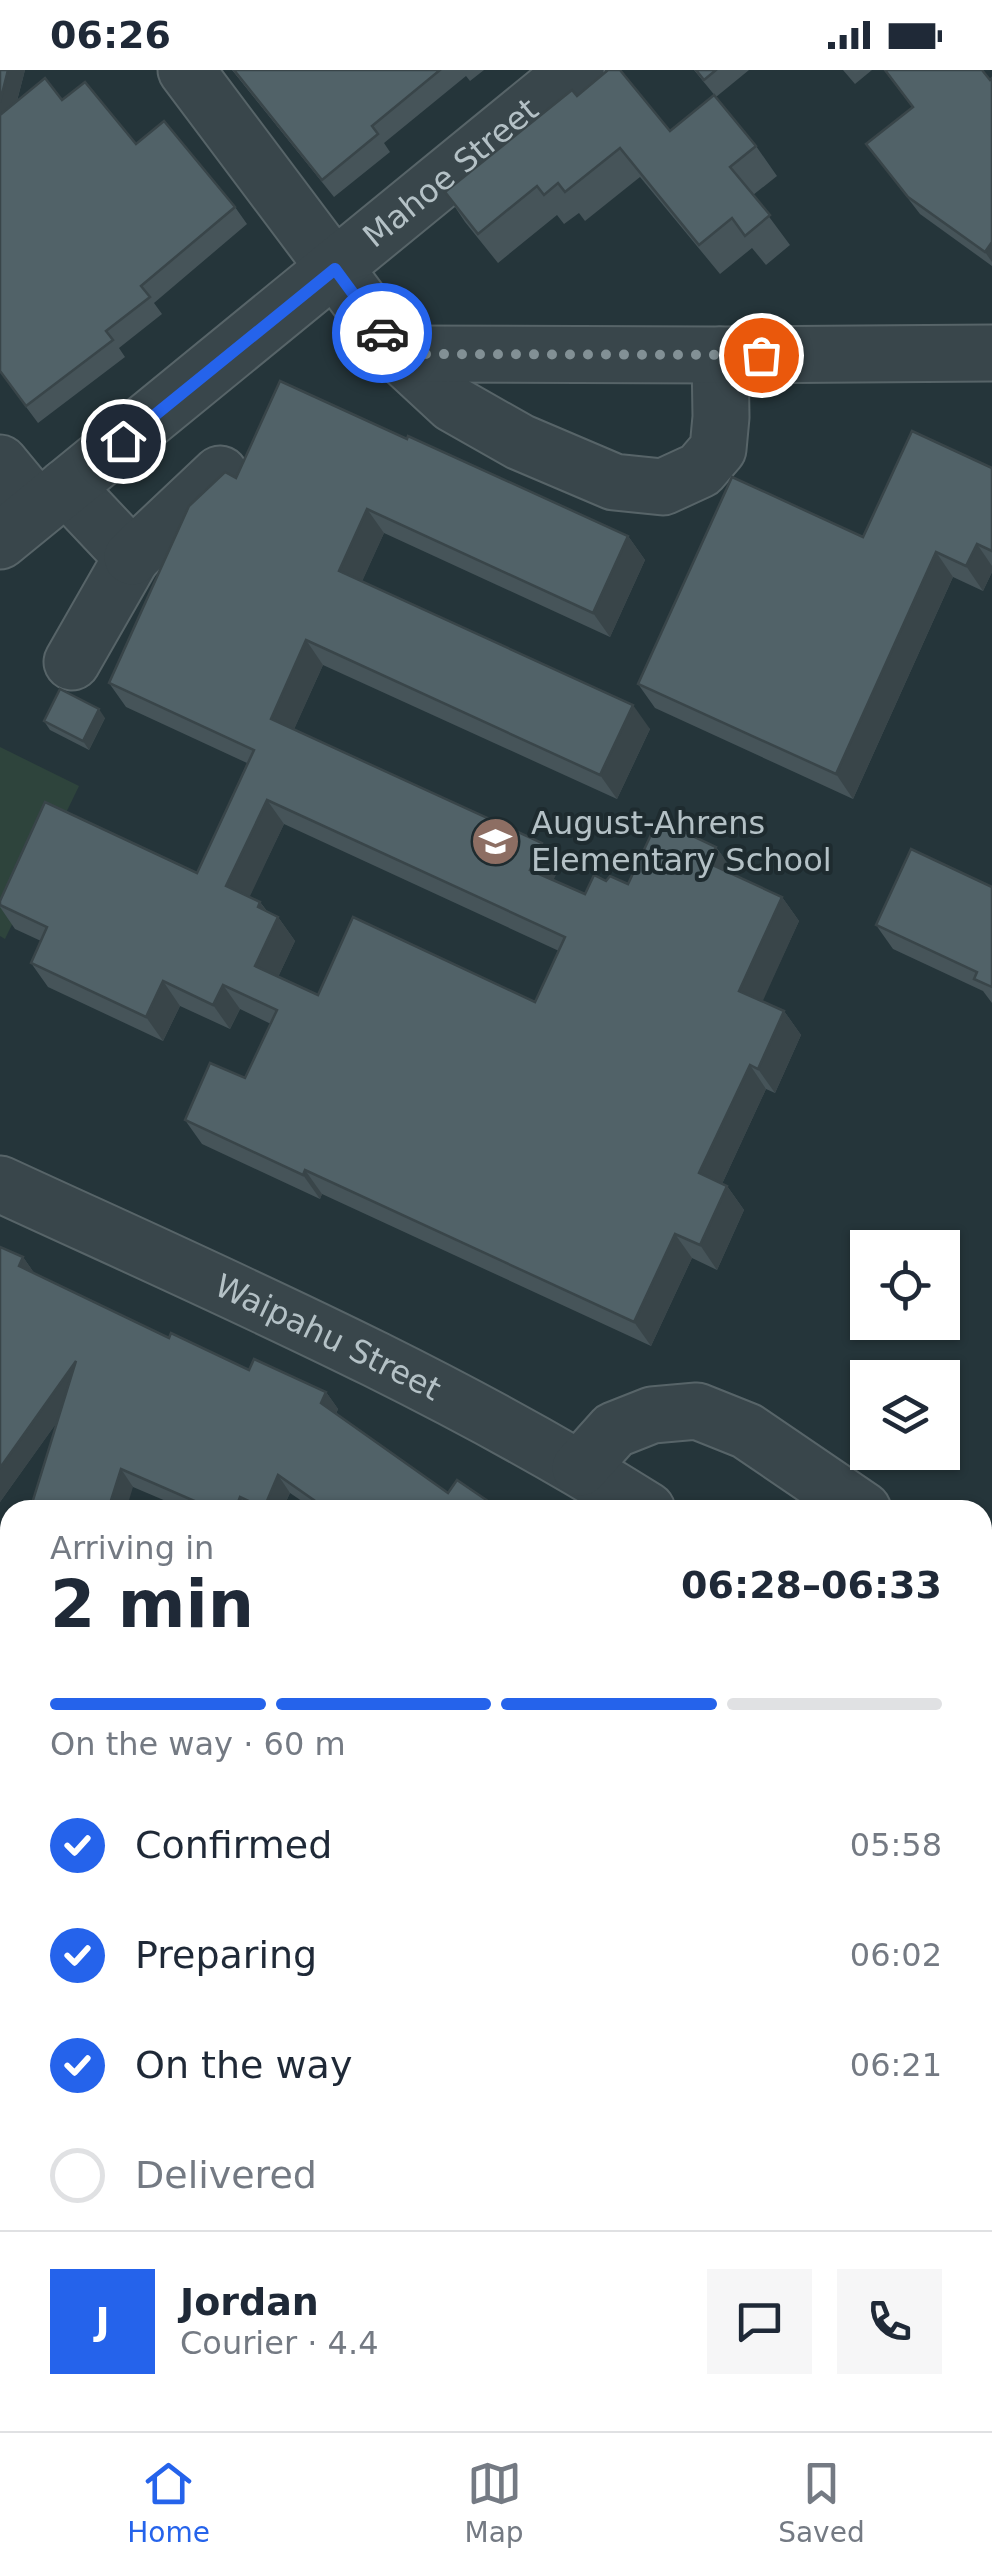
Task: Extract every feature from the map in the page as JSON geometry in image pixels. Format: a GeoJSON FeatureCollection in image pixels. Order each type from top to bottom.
{"type":"FeatureCollection","features":[{"type":"Feature","properties":{"kind":"street"},"geometry":{"type":"LineString","coordinates":[[186,70],[399,354],[453,404],[520,442],[614,482],[663,487],[700,470],[718,449],[720,355]]}},
{"type":"Feature","properties":{"kind":"street","name":"Mahoe Street"},"geometry":{"type":"LineString","coordinates":[[35,512],[576,70]]}},
{"type":"Feature","properties":{"kind":"street"},"geometry":{"type":"LineString","coordinates":[[399,354],[992,352]]}},
{"type":"Feature","properties":{"kind":"street"},"geometry":{"type":"LineString","coordinates":[[0,463],[35,512],[132,557]]}},
{"type":"Feature","properties":{"kind":"street"},"geometry":{"type":"LineString","coordinates":[[72,662],[132,557],[220,474]]}},
{"type":"Feature","properties":{"kind":"street","name":"Waipahu Street"},"geometry":{"type":"LineString","coordinates":[[0,1184],[344,1343],[500,1423],[631,1500]]}},
{"type":"Feature","properties":{"kind":"street"},"geometry":{"type":"LineString","coordinates":[[580,1468],[614,1430],[652,1415],[696,1411],[747,1431],[848,1500]]}},
{"type":"Feature","properties":{"kind":"green space"},"geometry":{"type":"Polygon","coordinates":[[[0,747],[79,786],[5,939],[0,936],[0,747]]]}},
{"type":"Feature","properties":{"kind":"building"},"geometry":{"type":"Polygon","coordinates":[[[0,70],[8,70],[0,102],[0,70]]]}},
{"type":"Feature","properties":{"kind":"building"},"geometry":{"type":"Polygon","coordinates":[[[234,70],[440,70],[372,126],[378,134],[322,180],[234,70]]]}},
{"type":"Feature","properties":{"kind":"building"},"geometry":{"type":"Polygon","coordinates":[[[608,70],[620,70],[670,131],[714,95],[756,146],[730,167],[770,215],[745,236],[732,218],[699,245],[620,148],[565,192],[558,183],[544,195],[537,186],[478,234],[445,192],[572,90],[577,96],[608,70]]]}},
{"type":"Feature","properties":{"kind":"building"},"geometry":{"type":"Polygon","coordinates":[[[696,70],[716,70],[704,80],[696,70]]]}},
{"type":"Feature","properties":{"kind":"building"},"geometry":{"type":"Polygon","coordinates":[[[885,70],[982,70],[992,78],[992,242],[985,252],[908,197],[866,144],[913,107],[885,70]]]}},
{"type":"Feature","properties":{"kind":"building"},"geometry":{"type":"Polygon","coordinates":[[[45,78],[62,100],[85,82],[136,144],[164,121],[235,207],[141,286],[150,297],[106,331],[113,340],[26,406],[0,371],[0,115],[45,78]]]}},
{"type":"Feature","properties":{"kind":"building"},"geometry":{"type":"Polygon","coordinates":[[[280,381],[628,536],[593,613],[367,509],[339,571],[633,705],[600,775],[306,640],[271,719],[542,843],[530,870],[585,894],[594,875],[606,881],[610,876],[628,884],[656,824],[661,826],[663,822],[716,847],[708,863],[782,897],[739,991],[784,1011],[758,1069],[750,1065],[699,1173],[727,1186],[700,1245],[675,1234],[634,1322],[305,1170],[303,1175],[185,1120],[210,1063],[245,1078],[277,1010],[223,985],[213,1005],[163,981],[146,1017],[31,963],[47,927],[0,905],[45,802],[197,873],[254,750],[109,683],[189,506],[225,472],[236,478],[280,381]],[[267,800],[226,886],[260,902],[258,907],[278,917],[255,966],[318,995],[353,917],[535,1002],[565,937],[267,800]]]}},
{"type":"Feature","properties":{"kind":"building"},"geometry":{"type":"Polygon","coordinates":[[[912,431],[992,468],[992,551],[977,544],[966,566],[936,552],[836,774],[638,684],[732,477],[863,537],[912,431]]]}},
{"type":"Feature","properties":{"kind":"building"},"geometry":{"type":"Polygon","coordinates":[[[60,689],[99,709],[83,741],[44,721],[60,689]]]}},
{"type":"Feature","properties":{"kind":"building"},"geometry":{"type":"Polygon","coordinates":[[[911,849],[992,887],[992,987],[974,979],[977,972],[876,925],[911,849]]]}},
{"type":"Feature","properties":{"kind":"building"},"geometry":{"type":"Polygon","coordinates":[[[0,1247],[23,1257],[19,1266],[169,1338],[171,1333],[249,1370],[254,1359],[326,1392],[321,1403],[448,1493],[457,1480],[486,1500],[314,1500],[278,1475],[267,1500],[192,1500],[121,1469],[111,1500],[33,1500],[76,1361],[0,1468],[0,1247]]]}},
{"type":"Feature","properties":{"kind":"way so far"},"geometry":{"type":"LineString","coordinates":[[382,333],[399,354],[761,355]]}},
{"type":"Feature","properties":{"kind":"place","name":"August-Ahrens Elementary School"},"geometry":{"type":"Point","coordinates":[496,841]}},
{"type":"Feature","properties":{"kind":"route"},"geometry":{"type":"LineString","coordinates":[[123,441],[335,269],[382,333]]}}]}
